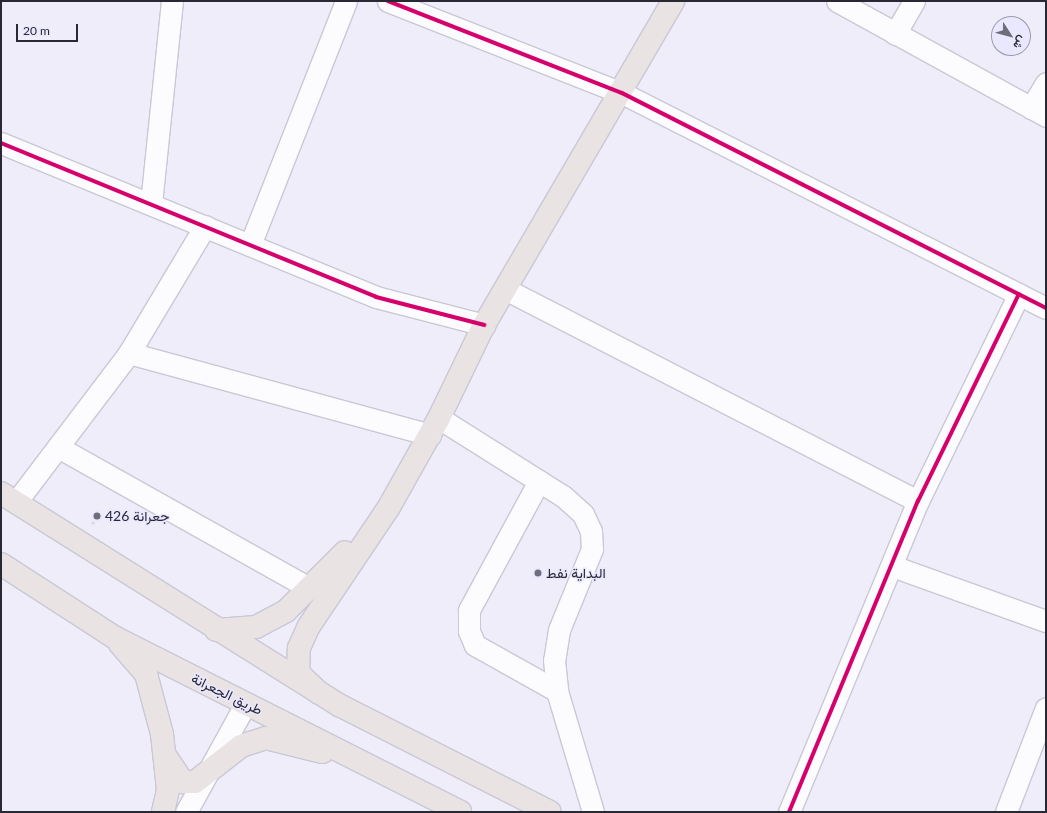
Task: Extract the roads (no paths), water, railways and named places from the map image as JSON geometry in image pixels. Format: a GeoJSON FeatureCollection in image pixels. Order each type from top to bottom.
{"type":"FeatureCollection","features":[{"type":"Feature","properties":{"kind":"main road"},"geometry":{"type":"LineString","coordinates":[[319,693],[298,673],[298,648],[324,598],[389,507],[435,426],[484,325],[622,93],[674,1]]}},
{"type":"Feature","properties":{"kind":"main road"},"geometry":{"type":"LineString","coordinates":[[8,497],[216,630],[319,693],[550,812]]}},
{"type":"Feature","properties":{"kind":"main road"},"geometry":{"type":"LineString","coordinates":[[216,630],[256,627],[286,611],[389,507]]}},
{"type":"Feature","properties":{"kind":"main road","name":"طريق الجعرانة"},"geometry":{"type":"LineString","coordinates":[[1,564],[114,637],[368,764],[460,812]]}},
{"type":"Feature","properties":{"kind":"main road"},"geometry":{"type":"LineString","coordinates":[[114,637],[146,674],[164,754],[168,790],[163,812]]}},
{"type":"Feature","properties":{"kind":"main road"},"geometry":{"type":"LineString","coordinates":[[164,754],[184,782],[196,782],[209,770],[241,746],[266,738],[368,764]]}},
{"type":"Feature","properties":{"kind":"street"},"geometry":{"type":"LineString","coordinates":[[151,204],[172,1]]}},
{"type":"Feature","properties":{"kind":"street"},"geometry":{"type":"LineString","coordinates":[[250,245],[346,1]]}},
{"type":"Feature","properties":{"kind":"street"},"geometry":{"type":"LineString","coordinates":[[388,1],[622,93],[1046,308]]}},
{"type":"Feature","properties":{"kind":"street"},"geometry":{"type":"LineString","coordinates":[[837,1],[1038,112],[1046,83]]}},
{"type":"Feature","properties":{"kind":"street"},"geometry":{"type":"LineString","coordinates":[[895,34],[914,1]]}},
{"type":"Feature","properties":{"kind":"street"},"geometry":{"type":"LineString","coordinates":[[1,143],[205,226],[376,298],[484,325]]}},
{"type":"Feature","properties":{"kind":"street"},"geometry":{"type":"LineString","coordinates":[[8,497],[58,447],[129,353],[205,226]]}},
{"type":"Feature","properties":{"kind":"street"},"geometry":{"type":"LineString","coordinates":[[505,289],[918,501]]}},
{"type":"Feature","properties":{"kind":"street"},"geometry":{"type":"LineString","coordinates":[[789,812],[918,501],[1019,294]]}},
{"type":"Feature","properties":{"kind":"street"},"geometry":{"type":"LineString","coordinates":[[129,353],[435,426],[539,481],[583,514],[591,537],[592,549],[559,630],[554,660],[557,692],[593,812]]}},
{"type":"Feature","properties":{"kind":"street"},"geometry":{"type":"LineString","coordinates":[[58,447],[309,588]]}},
{"type":"Feature","properties":{"kind":"street"},"geometry":{"type":"LineString","coordinates":[[539,481],[469,610],[469,631],[475,645],[557,692]]}},
{"type":"Feature","properties":{"kind":"street"},"geometry":{"type":"LineString","coordinates":[[892,566],[1046,620]]}},
{"type":"Feature","properties":{"kind":"street"},"geometry":{"type":"LineString","coordinates":[[186,812],[246,703]]}},
{"type":"Feature","properties":{"kind":"street"},"geometry":{"type":"LineString","coordinates":[[1006,812],[1040,745],[1046,708]]}},
{"type":"Feature","properties":{"kind":"place","name":"جعرانة 426"},"geometry":{"type":"Point","coordinates":[97,516]}},
{"type":"Feature","properties":{"kind":"place","name":"البداية نفط"},"geometry":{"type":"Point","coordinates":[538,573]}}]}
